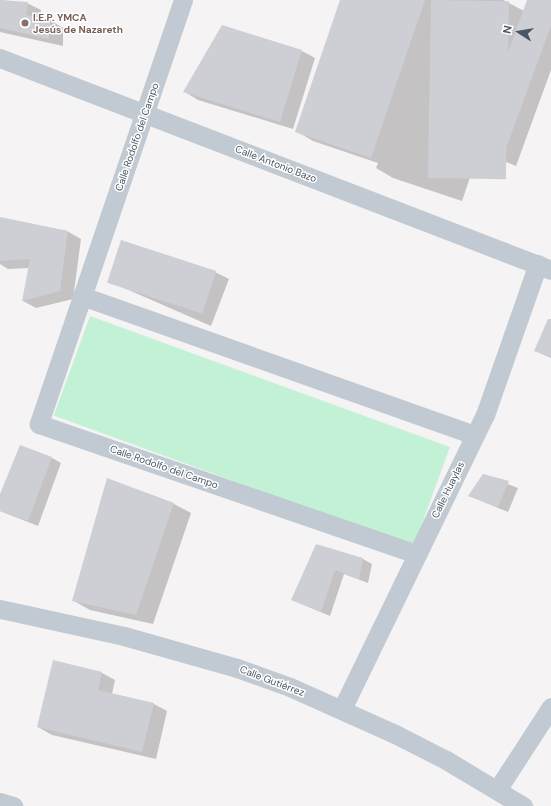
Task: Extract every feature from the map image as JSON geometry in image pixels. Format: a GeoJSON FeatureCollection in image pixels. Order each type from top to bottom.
{"type":"FeatureCollection","features":[{"type":"Feature","properties":{"kind":"street","name":"Calle Rodolfo del Campo"},"geometry":{"type":"LineString","coordinates":[[183,0],[39,424],[417,554]]}},
{"type":"Feature","properties":{"kind":"street","name":"Calle Antonio Bazo"},"geometry":{"type":"LineString","coordinates":[[0,58],[544,267]]}},
{"type":"Feature","properties":{"kind":"street","name":"Calle Huaylas"},"geometry":{"type":"LineString","coordinates":[[342,709],[485,415],[544,267]]}},
{"type":"Feature","properties":{"kind":"street"},"geometry":{"type":"LineString","coordinates":[[82,296],[475,435]]}},
{"type":"Feature","properties":{"kind":"street","name":"Calle Gutiérrez"},"geometry":{"type":"LineString","coordinates":[[0,609],[124,636],[237,668],[342,709],[446,760],[523,806]]}},
{"type":"Feature","properties":{"kind":"street"},"geometry":{"type":"LineString","coordinates":[[497,790],[551,707]]}},
{"type":"Feature","properties":{"kind":"street"},"geometry":{"type":"LineString","coordinates":[[0,802],[13,806]]}},
{"type":"Feature","properties":{"kind":"green space"},"geometry":{"type":"Polygon","coordinates":[[[90,316],[450,447],[414,547],[54,416],[90,316]]]}},
{"type":"Feature","properties":{"kind":"building","name":"I.E.P. YMCA Jesús de Nazareth"},"geometry":{"type":"Polygon","coordinates":[[[0,0],[28,2],[26,15],[50,19],[49,39],[0,28],[0,0]]]}},
{"type":"Feature","properties":{"kind":"building"},"geometry":{"type":"Polygon","coordinates":[[[340,0],[425,0],[371,158],[295,132],[340,0]]]}},
{"type":"Feature","properties":{"kind":"building"},"geometry":{"type":"Polygon","coordinates":[[[431,0],[509,1],[506,179],[428,178],[431,0]]]}},
{"type":"Feature","properties":{"kind":"building"},"geometry":{"type":"Polygon","coordinates":[[[527,0],[551,0],[551,26],[502,159],[473,148],[527,0]]]}},
{"type":"Feature","properties":{"kind":"building"},"geometry":{"type":"Polygon","coordinates":[[[222,25],[302,50],[280,122],[183,92],[222,25]]]}},
{"type":"Feature","properties":{"kind":"building"},"geometry":{"type":"Polygon","coordinates":[[[0,217],[68,231],[60,291],[22,301],[30,259],[0,261],[0,217]]]}},
{"type":"Feature","properties":{"kind":"building"},"geometry":{"type":"Polygon","coordinates":[[[121,240],[216,271],[202,314],[107,283],[121,240]]]}},
{"type":"Feature","properties":{"kind":"building"},"geometry":{"type":"Polygon","coordinates":[[[548,319],[551,319],[551,357],[534,351],[548,319]]]}},
{"type":"Feature","properties":{"kind":"building"},"geometry":{"type":"Polygon","coordinates":[[[20,445],[52,457],[28,521],[0,511],[0,494],[20,445]]]}},
{"type":"Feature","properties":{"kind":"building"},"geometry":{"type":"Polygon","coordinates":[[[483,474],[509,481],[498,507],[468,496],[483,474]]]}},
{"type":"Feature","properties":{"kind":"building"},"geometry":{"type":"Polygon","coordinates":[[[107,478],[174,503],[136,615],[72,601],[107,478]]]}},
{"type":"Feature","properties":{"kind":"building"},"geometry":{"type":"Polygon","coordinates":[[[316,544],[363,558],[359,579],[335,570],[321,612],[291,600],[316,544]]]}},
{"type":"Feature","properties":{"kind":"building"},"geometry":{"type":"Polygon","coordinates":[[[53,660],[102,672],[98,690],[154,703],[142,752],[37,727],[53,660]]]}},
{"type":"Feature","properties":{"kind":"place","name":"I.E.P. YMCA Jesús de Nazareth"},"geometry":{"type":"Point","coordinates":[25,23]}}]}
